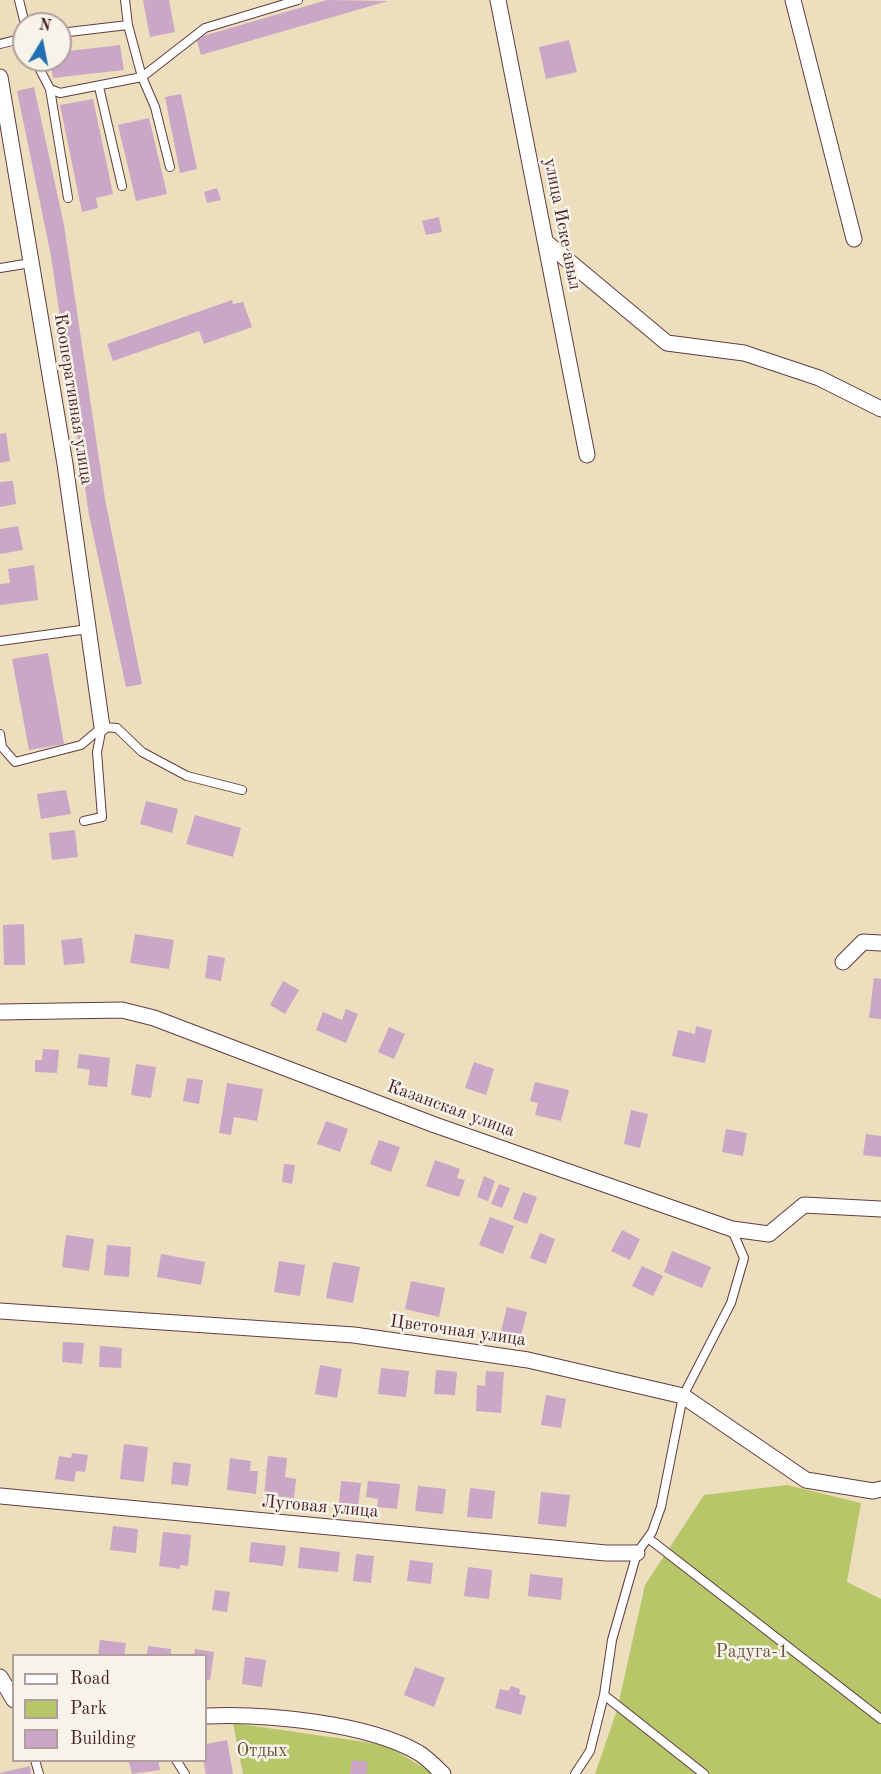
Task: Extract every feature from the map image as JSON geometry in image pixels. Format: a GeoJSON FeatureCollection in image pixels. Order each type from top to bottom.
{"type":"FeatureCollection","features":[{"type":"Feature","properties":{"kind":"street","name":"улица Иске авыл"},"geometry":{"type":"LineString","coordinates":[[498,0],[587,455]]}},
{"type":"Feature","properties":{"kind":"street"},"geometry":{"type":"LineString","coordinates":[[793,0],[854,239]]}},
{"type":"Feature","properties":{"kind":"street","name":"Кооперативная улица"},"geometry":{"type":"LineString","coordinates":[[0,77],[102,727]]}},
{"type":"Feature","properties":{"kind":"street"},"geometry":{"type":"LineString","coordinates":[[547,243],[667,343],[744,353],[819,378],[881,409]]}},
{"type":"Feature","properties":{"kind":"street"},"geometry":{"type":"LineString","coordinates":[[843,962],[863,942],[881,943]]}},
{"type":"Feature","properties":{"kind":"street","name":"Казанская улица"},"geometry":{"type":"LineString","coordinates":[[0,1012],[122,1010],[154,1017],[435,1125],[732,1228],[770,1234],[804,1205],[881,1209]]}},
{"type":"Feature","properties":{"kind":"street","name":"Цветочная улица"},"geometry":{"type":"LineString","coordinates":[[0,1311],[354,1335],[528,1360],[683,1396],[806,1480],[873,1491],[881,1489]]}},
{"type":"Feature","properties":{"kind":"street","name":"Луговая улица"},"geometry":{"type":"LineString","coordinates":[[0,1496],[606,1553],[637,1553]]}},
{"type":"Feature","properties":{"kind":"street"},"geometry":{"type":"LineString","coordinates":[[0,1677],[12,1697]]}},
{"type":"Feature","properties":{"kind":"street"},"geometry":{"type":"LineString","coordinates":[[207,1716],[240,1714],[326,1724],[386,1740],[419,1753],[443,1774]]}},
{"type":"Feature","properties":{"kind":"lane"},"geometry":{"type":"LineString","coordinates":[[124,0],[142,77],[155,107],[170,167]]}},
{"type":"Feature","properties":{"kind":"lane"},"geometry":{"type":"LineString","coordinates":[[50,88],[60,93],[142,77],[205,28],[298,0]]}},
{"type":"Feature","properties":{"kind":"lane"},"geometry":{"type":"LineString","coordinates":[[72,32],[128,25]]}},
{"type":"Feature","properties":{"kind":"lane"},"geometry":{"type":"LineString","coordinates":[[41,72],[50,88],[68,198]]}},
{"type":"Feature","properties":{"kind":"lane"},"geometry":{"type":"LineString","coordinates":[[99,87],[122,186]]}},
{"type":"Feature","properties":{"kind":"lane"},"geometry":{"type":"LineString","coordinates":[[0,268],[31,263]]}},
{"type":"Feature","properties":{"kind":"lane"},"geometry":{"type":"LineString","coordinates":[[0,641],[88,628]]}},
{"type":"Feature","properties":{"kind":"lane"},"geometry":{"type":"LineString","coordinates":[[0,734],[2,747],[15,762],[81,745],[102,727],[117,728],[142,752],[186,776],[242,790]]}},
{"type":"Feature","properties":{"kind":"lane"},"geometry":{"type":"LineString","coordinates":[[84,821],[102,817],[97,752],[102,727]]}},
{"type":"Feature","properties":{"kind":"lane"},"geometry":{"type":"LineString","coordinates":[[574,1774],[590,1751],[604,1695],[612,1640],[637,1553],[648,1538],[666,1487],[683,1396],[731,1303],[744,1258],[732,1228]]}},
{"type":"Feature","properties":{"kind":"lane"},"geometry":{"type":"LineString","coordinates":[[648,1538],[881,1719]]}},
{"type":"Feature","properties":{"kind":"lane"},"geometry":{"type":"LineString","coordinates":[[604,1695],[704,1774]]}},
{"type":"Feature","properties":{"kind":"green space","name":"Радуга-1"},"geometry":{"type":"Polygon","coordinates":[[[787,1485],[861,1503],[847,1582],[881,1599],[881,1774],[595,1774],[617,1710],[645,1585],[704,1495],[787,1485]]]}},
{"type":"Feature","properties":{"kind":"green space","name":"Отдых"},"geometry":{"type":"Polygon","coordinates":[[[233,1723],[386,1745],[434,1774],[243,1774],[233,1723]]]}},
{"type":"Feature","properties":{"kind":"building"},"geometry":{"type":"Polygon","coordinates":[[[143,0],[169,0],[175,32],[150,37],[143,0]]]}},
{"type":"Feature","properties":{"kind":"building"},"geometry":{"type":"Polygon","coordinates":[[[327,0],[388,1],[201,55],[196,38],[327,0]]]}},
{"type":"Feature","properties":{"kind":"building"},"geometry":{"type":"Polygon","coordinates":[[[569,40],[577,72],[546,79],[539,47],[569,40]]]}},
{"type":"Feature","properties":{"kind":"building"},"geometry":{"type":"Polygon","coordinates":[[[120,45],[124,70],[53,78],[52,72],[72,72],[72,51],[120,45]]]}},
{"type":"Feature","properties":{"kind":"building"},"geometry":{"type":"Polygon","coordinates":[[[34,87],[64,225],[105,499],[142,684],[126,687],[89,515],[51,256],[17,91],[34,87]]]}},
{"type":"Feature","properties":{"kind":"building"},"geometry":{"type":"Polygon","coordinates":[[[181,94],[197,169],[180,173],[165,97],[181,94]]]}},
{"type":"Feature","properties":{"kind":"building"},"geometry":{"type":"Polygon","coordinates":[[[93,99],[113,194],[96,198],[98,208],[82,212],[60,105],[93,99]]]}},
{"type":"Feature","properties":{"kind":"building"},"geometry":{"type":"Polygon","coordinates":[[[149,118],[167,194],[136,201],[118,125],[149,118]]]}},
{"type":"Feature","properties":{"kind":"building"},"geometry":{"type":"Polygon","coordinates":[[[217,188],[221,200],[207,203],[204,192],[217,188]]]}},
{"type":"Feature","properties":{"kind":"building"},"geometry":{"type":"Polygon","coordinates":[[[439,217],[442,232],[426,235],[422,221],[439,217]]]}},
{"type":"Feature","properties":{"kind":"building"},"geometry":{"type":"Polygon","coordinates":[[[232,300],[233,304],[243,302],[252,327],[204,344],[199,331],[113,361],[107,344],[232,300]]]}},
{"type":"Feature","properties":{"kind":"building"},"geometry":{"type":"Polygon","coordinates":[[[6,433],[10,461],[0,463],[0,434],[6,433]]]}},
{"type":"Feature","properties":{"kind":"building"},"geometry":{"type":"Polygon","coordinates":[[[13,481],[16,504],[0,507],[0,482],[13,481]]]}},
{"type":"Feature","properties":{"kind":"building"},"geometry":{"type":"Polygon","coordinates":[[[18,526],[23,550],[0,554],[0,529],[18,526]]]}},
{"type":"Feature","properties":{"kind":"building"},"geometry":{"type":"Polygon","coordinates":[[[34,565],[38,600],[0,605],[0,584],[10,583],[8,569],[34,565]]]}},
{"type":"Feature","properties":{"kind":"building"},"geometry":{"type":"Polygon","coordinates":[[[48,653],[64,744],[29,750],[12,659],[48,653]]]}},
{"type":"Feature","properties":{"kind":"building"},"geometry":{"type":"Polygon","coordinates":[[[66,790],[71,814],[41,819],[37,794],[66,790]]]}},
{"type":"Feature","properties":{"kind":"building"},"geometry":{"type":"Polygon","coordinates":[[[146,801],[178,809],[172,833],[140,824],[146,801]]]}},
{"type":"Feature","properties":{"kind":"building"},"geometry":{"type":"Polygon","coordinates":[[[195,815],[241,828],[233,857],[186,844],[195,815]]]}},
{"type":"Feature","properties":{"kind":"building"},"geometry":{"type":"Polygon","coordinates":[[[75,830],[78,857],[52,860],[49,833],[75,830]]]}},
{"type":"Feature","properties":{"kind":"building"},"geometry":{"type":"Polygon","coordinates":[[[24,924],[25,965],[4,965],[3,925],[24,924]]]}},
{"type":"Feature","properties":{"kind":"building"},"geometry":{"type":"Polygon","coordinates":[[[135,934],[174,940],[169,969],[130,963],[135,934]]]}},
{"type":"Feature","properties":{"kind":"building"},"geometry":{"type":"Polygon","coordinates":[[[82,938],[85,963],[64,965],[61,940],[82,938]]]}},
{"type":"Feature","properties":{"kind":"building"},"geometry":{"type":"Polygon","coordinates":[[[208,955],[225,958],[221,981],[205,978],[208,955]]]}},
{"type":"Feature","properties":{"kind":"building"},"geometry":{"type":"Polygon","coordinates":[[[874,978],[881,979],[881,1019],[869,1018],[874,978]]]}},
{"type":"Feature","properties":{"kind":"building"},"geometry":{"type":"Polygon","coordinates":[[[283,981],[299,990],[285,1014],[270,1005],[283,981]]]}},
{"type":"Feature","properties":{"kind":"building"},"geometry":{"type":"Polygon","coordinates":[[[346,1009],[358,1014],[346,1043],[316,1030],[323,1012],[342,1020],[346,1009]]]}},
{"type":"Feature","properties":{"kind":"building"},"geometry":{"type":"Polygon","coordinates":[[[696,1026],[712,1030],[705,1063],[672,1056],[678,1030],[695,1034],[696,1026]]]}},
{"type":"Feature","properties":{"kind":"building"},"geometry":{"type":"Polygon","coordinates":[[[389,1027],[405,1034],[394,1059],[378,1052],[389,1027]]]}},
{"type":"Feature","properties":{"kind":"building"},"geometry":{"type":"Polygon","coordinates":[[[43,1049],[59,1050],[57,1073],[35,1072],[35,1060],[42,1060],[43,1049]]]}},
{"type":"Feature","properties":{"kind":"building"},"geometry":{"type":"Polygon","coordinates":[[[79,1054],[110,1058],[107,1087],[88,1085],[90,1070],[77,1068],[79,1054]]]}},
{"type":"Feature","properties":{"kind":"building"},"geometry":{"type":"Polygon","coordinates":[[[474,1062],[494,1069],[486,1095],[465,1088],[474,1062]]]}},
{"type":"Feature","properties":{"kind":"building"},"geometry":{"type":"Polygon","coordinates":[[[136,1064],[156,1067],[151,1098],[131,1095],[136,1064]]]}},
{"type":"Feature","properties":{"kind":"building"},"geometry":{"type":"Polygon","coordinates":[[[187,1078],[203,1080],[199,1104],[183,1101],[187,1078]]]}},
{"type":"Feature","properties":{"kind":"building"},"geometry":{"type":"Polygon","coordinates":[[[535,1082],[569,1090],[561,1121],[535,1115],[538,1103],[530,1101],[535,1082]]]}},
{"type":"Feature","properties":{"kind":"building"},"geometry":{"type":"Polygon","coordinates":[[[227,1083],[263,1089],[257,1121],[234,1117],[231,1135],[219,1133],[227,1083]]]}},
{"type":"Feature","properties":{"kind":"building"},"geometry":{"type":"Polygon","coordinates":[[[631,1110],[648,1114],[640,1148],[624,1144],[631,1110]]]}},
{"type":"Feature","properties":{"kind":"building"},"geometry":{"type":"Polygon","coordinates":[[[326,1121],[348,1129],[340,1152],[317,1144],[326,1121]]]}},
{"type":"Feature","properties":{"kind":"building"},"geometry":{"type":"Polygon","coordinates":[[[726,1129],[747,1133],[743,1156],[722,1152],[726,1129]]]}},
{"type":"Feature","properties":{"kind":"building"},"geometry":{"type":"Polygon","coordinates":[[[866,1134],[881,1136],[881,1157],[863,1155],[866,1134]]]}},
{"type":"Feature","properties":{"kind":"building"},"geometry":{"type":"Polygon","coordinates":[[[379,1140],[400,1147],[391,1172],[370,1164],[379,1140]]]}},
{"type":"Feature","properties":{"kind":"building"},"geometry":{"type":"Polygon","coordinates":[[[435,1160],[460,1169],[457,1178],[465,1180],[459,1197],[426,1186],[435,1160]]]}},
{"type":"Feature","properties":{"kind":"building"},"geometry":{"type":"Polygon","coordinates":[[[284,1164],[295,1165],[292,1184],[282,1182],[284,1164]]]}},
{"type":"Feature","properties":{"kind":"building"},"geometry":{"type":"Polygon","coordinates":[[[484,1176],[495,1181],[488,1201],[477,1197],[484,1176]]]}},
{"type":"Feature","properties":{"kind":"building"},"geometry":{"type":"Polygon","coordinates":[[[499,1184],[510,1188],[502,1208],[491,1204],[499,1184]]]}},
{"type":"Feature","properties":{"kind":"building"},"geometry":{"type":"Polygon","coordinates":[[[523,1192],[537,1197],[527,1224],[513,1219],[523,1192]]]}},
{"type":"Feature","properties":{"kind":"building"},"geometry":{"type":"Polygon","coordinates":[[[490,1217],[514,1226],[503,1254],[479,1245],[490,1217]]]}},
{"type":"Feature","properties":{"kind":"building"},"geometry":{"type":"Polygon","coordinates":[[[622,1230],[640,1239],[630,1260],[611,1251],[622,1230]]]}},
{"type":"Feature","properties":{"kind":"building"},"geometry":{"type":"Polygon","coordinates":[[[540,1233],[555,1239],[546,1264],[530,1258],[540,1233]]]}},
{"type":"Feature","properties":{"kind":"building"},"geometry":{"type":"Polygon","coordinates":[[[66,1235],[94,1239],[89,1271],[62,1267],[66,1235]]]}},
{"type":"Feature","properties":{"kind":"building"},"geometry":{"type":"Polygon","coordinates":[[[107,1245],[131,1247],[129,1277],[104,1275],[107,1245]]]}},
{"type":"Feature","properties":{"kind":"building"},"geometry":{"type":"Polygon","coordinates":[[[672,1251],[711,1267],[702,1288],[664,1272],[672,1251]]]}},
{"type":"Feature","properties":{"kind":"building"},"geometry":{"type":"Polygon","coordinates":[[[161,1254],[205,1262],[201,1285],[157,1277],[161,1254]]]}},
{"type":"Feature","properties":{"kind":"building"},"geometry":{"type":"Polygon","coordinates":[[[279,1261],[305,1265],[300,1296],[274,1292],[279,1261]]]}},
{"type":"Feature","properties":{"kind":"building"},"geometry":{"type":"Polygon","coordinates":[[[333,1262],[360,1267],[353,1303],[326,1298],[333,1262]]]}},
{"type":"Feature","properties":{"kind":"building"},"geometry":{"type":"Polygon","coordinates":[[[642,1266],[663,1276],[653,1296],[632,1286],[642,1266]]]}},
{"type":"Feature","properties":{"kind":"building"},"geometry":{"type":"Polygon","coordinates":[[[411,1281],[445,1288],[439,1317],[405,1309],[411,1281]]]}},
{"type":"Feature","properties":{"kind":"building"},"geometry":{"type":"Polygon","coordinates":[[[507,1307],[527,1312],[521,1336],[501,1331],[507,1307]]]}},
{"type":"Feature","properties":{"kind":"building"},"geometry":{"type":"Polygon","coordinates":[[[63,1342],[84,1343],[82,1364],[62,1362],[63,1342]]]}},
{"type":"Feature","properties":{"kind":"building"},"geometry":{"type":"Polygon","coordinates":[[[100,1346],[122,1348],[121,1368],[99,1367],[100,1346]]]}},
{"type":"Feature","properties":{"kind":"building"},"geometry":{"type":"Polygon","coordinates":[[[320,1365],[342,1369],[337,1398],[315,1394],[320,1365]]]}},
{"type":"Feature","properties":{"kind":"building"},"geometry":{"type":"Polygon","coordinates":[[[381,1368],[409,1371],[406,1397],[378,1394],[381,1368]]]}},
{"type":"Feature","properties":{"kind":"building"},"geometry":{"type":"Polygon","coordinates":[[[436,1370],[457,1372],[455,1395],[434,1394],[436,1370]]]}},
{"type":"Feature","properties":{"kind":"building"},"geometry":{"type":"Polygon","coordinates":[[[486,1371],[504,1372],[501,1413],[476,1411],[477,1385],[485,1386],[486,1371]]]}},
{"type":"Feature","properties":{"kind":"building"},"geometry":{"type":"Polygon","coordinates":[[[546,1395],[566,1399],[561,1428],[541,1425],[546,1395]]]}},
{"type":"Feature","properties":{"kind":"building"},"geometry":{"type":"Polygon","coordinates":[[[124,1444],[148,1447],[144,1482],[120,1479],[124,1444]]]}},
{"type":"Feature","properties":{"kind":"building"},"geometry":{"type":"Polygon","coordinates":[[[72,1453],[88,1455],[85,1472],[76,1471],[74,1482],[55,1479],[59,1456],[71,1458],[72,1453]]]}},
{"type":"Feature","properties":{"kind":"building"},"geometry":{"type":"Polygon","coordinates":[[[268,1456],[287,1458],[285,1477],[296,1479],[294,1498],[264,1495],[268,1456]]]}},
{"type":"Feature","properties":{"kind":"building"},"geometry":{"type":"Polygon","coordinates":[[[230,1458],[251,1461],[250,1471],[258,1471],[256,1494],[227,1490],[230,1458]]]}},
{"type":"Feature","properties":{"kind":"building"},"geometry":{"type":"Polygon","coordinates":[[[173,1462],[191,1464],[188,1486],[171,1484],[173,1462]]]}},
{"type":"Feature","properties":{"kind":"building"},"geometry":{"type":"Polygon","coordinates":[[[341,1481],[361,1483],[358,1506],[339,1504],[341,1481]]]}},
{"type":"Feature","properties":{"kind":"building"},"geometry":{"type":"Polygon","coordinates":[[[368,1481],[400,1484],[397,1509],[377,1507],[378,1499],[366,1497],[368,1481]]]}},
{"type":"Feature","properties":{"kind":"building"},"geometry":{"type":"Polygon","coordinates":[[[418,1486],[446,1489],[443,1514],[415,1511],[418,1486]]]}},
{"type":"Feature","properties":{"kind":"building"},"geometry":{"type":"Polygon","coordinates":[[[470,1488],[495,1491],[492,1519],[467,1517],[470,1488]]]}},
{"type":"Feature","properties":{"kind":"building"},"geometry":{"type":"Polygon","coordinates":[[[541,1492],[570,1495],[566,1527],[538,1524],[541,1492]]]}},
{"type":"Feature","properties":{"kind":"building"},"geometry":{"type":"Polygon","coordinates":[[[113,1526],[138,1529],[136,1553],[110,1550],[113,1526]]]}},
{"type":"Feature","properties":{"kind":"building"},"geometry":{"type":"Polygon","coordinates":[[[163,1532],[191,1535],[188,1566],[180,1565],[180,1569],[159,1566],[163,1532]]]}},
{"type":"Feature","properties":{"kind":"building"},"geometry":{"type":"Polygon","coordinates":[[[251,1542],[286,1546],[283,1566],[249,1562],[251,1542]]]}},
{"type":"Feature","properties":{"kind":"building"},"geometry":{"type":"Polygon","coordinates":[[[300,1547],[340,1552],[338,1572],[298,1568],[300,1547]]]}},
{"type":"Feature","properties":{"kind":"building"},"geometry":{"type":"Polygon","coordinates":[[[356,1554],[374,1556],[371,1583],[353,1581],[356,1554]]]}},
{"type":"Feature","properties":{"kind":"building"},"geometry":{"type":"Polygon","coordinates":[[[410,1560],[433,1563],[431,1584],[407,1581],[410,1560]]]}},
{"type":"Feature","properties":{"kind":"building"},"geometry":{"type":"Polygon","coordinates":[[[468,1567],[492,1570],[489,1599],[464,1596],[468,1567]]]}},
{"type":"Feature","properties":{"kind":"building"},"geometry":{"type":"Polygon","coordinates":[[[530,1574],[563,1578],[561,1600],[528,1596],[530,1574]]]}},
{"type":"Feature","properties":{"kind":"building"},"geometry":{"type":"Polygon","coordinates":[[[215,1590],[230,1592],[227,1612],[212,1610],[215,1590]]]}},
{"type":"Feature","properties":{"kind":"building"},"geometry":{"type":"Polygon","coordinates":[[[100,1640],[126,1643],[124,1654],[98,1654],[100,1640]]]}},
{"type":"Feature","properties":{"kind":"building"},"geometry":{"type":"Polygon","coordinates":[[[148,1646],[171,1649],[171,1654],[147,1654],[148,1646]]]}},
{"type":"Feature","properties":{"kind":"building"},"geometry":{"type":"Polygon","coordinates":[[[195,1649],[214,1652],[210,1680],[207,1680],[207,1654],[194,1654],[195,1649]]]}},
{"type":"Feature","properties":{"kind":"building"},"geometry":{"type":"Polygon","coordinates":[[[245,1657],[266,1660],[262,1687],[242,1684],[245,1657]]]}},
{"type":"Feature","properties":{"kind":"building"},"geometry":{"type":"Polygon","coordinates":[[[415,1667],[445,1678],[434,1707],[404,1695],[415,1667]]]}},
{"type":"Feature","properties":{"kind":"building"},"geometry":{"type":"Polygon","coordinates":[[[511,1686],[520,1689],[519,1694],[526,1696],[521,1715],[495,1708],[500,1689],[509,1691],[511,1686]]]}},
{"type":"Feature","properties":{"kind":"building"},"geometry":{"type":"Polygon","coordinates":[[[227,1740],[233,1774],[206,1774],[203,1762],[207,1762],[207,1744],[227,1740]]]}},
{"type":"Feature","properties":{"kind":"building"},"geometry":{"type":"Polygon","coordinates":[[[352,1760],[368,1762],[366,1774],[350,1774],[352,1760]]]}},
{"type":"Feature","properties":{"kind":"building"},"geometry":{"type":"Polygon","coordinates":[[[129,1762],[158,1762],[160,1770],[132,1774],[129,1762]]]}},
{"type":"Feature","properties":{"kind":"building"},"geometry":{"type":"Polygon","coordinates":[[[30,1766],[31,1774],[0,1774],[0,1773],[30,1766]]]}}]}
